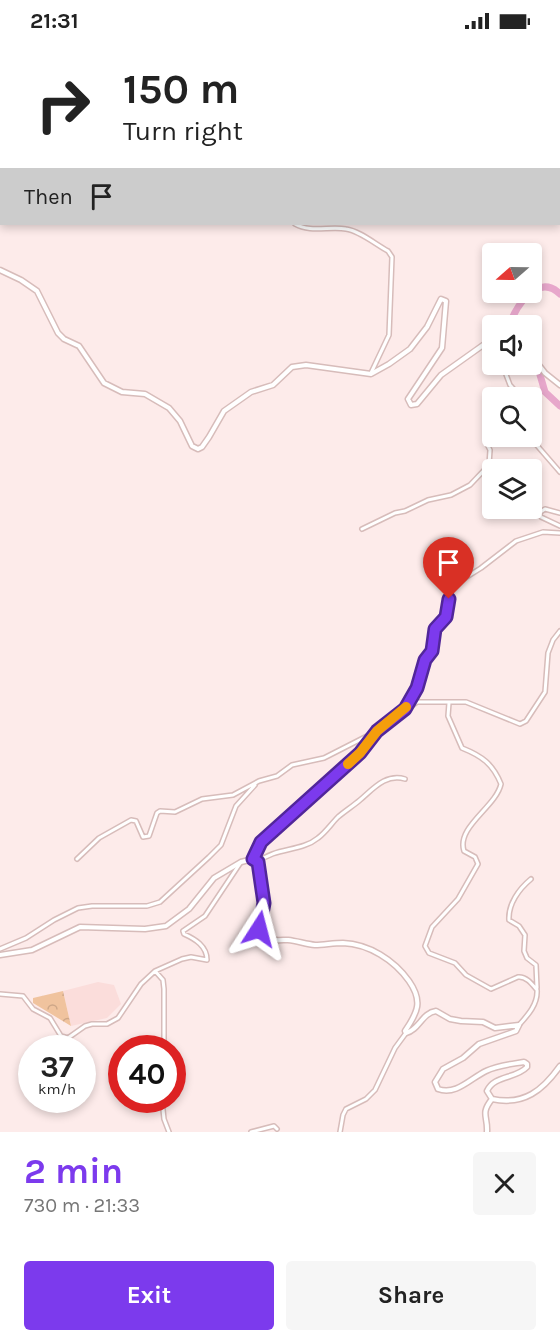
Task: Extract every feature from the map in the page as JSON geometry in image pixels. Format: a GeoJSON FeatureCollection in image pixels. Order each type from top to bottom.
{"type":"FeatureCollection","features":[{"type":"Feature","properties":{"kind":"street"},"geometry":{"type":"LineString","coordinates":[[298,225],[307,228],[349,229],[388,251],[392,256],[389,334],[371,374]]}},
{"type":"Feature","properties":{"kind":"street"},"geometry":{"type":"LineString","coordinates":[[0,270],[37,291],[58,333],[64,339],[79,346],[104,383],[122,392],[145,394],[169,408],[180,421],[194,448],[202,447],[224,411],[232,404],[251,392],[273,385],[292,367],[306,365],[371,374],[402,356],[427,327],[441,299],[446,302],[443,343],[424,377],[408,399],[411,405],[417,404],[441,375],[482,346]]}},
{"type":"Feature","properties":{"kind":"street"},"geometry":{"type":"LineString","coordinates":[[542,369],[560,385]]}},
{"type":"Feature","properties":{"kind":"street"},"geometry":{"type":"LineString","coordinates":[[362,529],[395,513],[405,511],[428,500],[449,496],[470,485],[489,465],[488,447]]}},
{"type":"Feature","properties":{"kind":"street"},"geometry":{"type":"LineString","coordinates":[[538,447],[560,472]]}},
{"type":"Feature","properties":{"kind":"street"},"geometry":{"type":"LineString","coordinates":[[560,513],[545,509],[539,513],[541,517],[560,526]]}},
{"type":"Feature","properties":{"kind":"street"},"geometry":{"type":"LineString","coordinates":[[405,709],[417,688],[425,660],[432,651],[435,629],[446,617],[450,592],[457,583],[516,541],[543,532],[560,533]]}},
{"type":"Feature","properties":{"kind":"street"},"geometry":{"type":"LineString","coordinates":[[77,860],[99,838],[131,820],[136,820],[143,837],[149,836],[157,813],[160,811],[175,812],[202,799],[226,798],[259,781],[277,776],[292,765],[324,758],[377,731],[417,702],[466,702],[520,724],[526,721],[545,692],[548,653],[553,640],[560,631]]}},
{"type":"Feature","properties":{"kind":"street"},"geometry":{"type":"LineString","coordinates":[[449,702],[448,716],[462,748],[491,764],[501,784],[496,799],[470,825],[464,838],[462,847],[464,851],[476,857],[478,864],[458,899],[432,927],[425,946],[429,953],[454,963],[465,975],[491,989],[522,976],[537,990]]}},
{"type":"Feature","properties":{"kind":"street"},"geometry":{"type":"LineString","coordinates":[[253,859],[261,842],[360,753],[377,731]]}},
{"type":"Feature","properties":{"kind":"street"},"geometry":{"type":"LineString","coordinates":[[258,862],[280,851],[311,844],[339,816],[380,783],[390,778],[405,780]]}},
{"type":"Feature","properties":{"kind":"street"},"geometry":{"type":"LineString","coordinates":[[0,949],[26,938],[78,908],[147,906],[160,902],[210,858],[221,845],[236,806],[259,781]]}},
{"type":"Feature","properties":{"kind":"street"},"geometry":{"type":"LineString","coordinates":[[0,955],[32,950],[80,927],[145,929],[166,926],[189,909],[214,878],[241,862],[253,859],[258,862]]}},
{"type":"Feature","properties":{"kind":"street"},"geometry":{"type":"LineString","coordinates":[[0,994],[23,996],[33,1009],[50,1018],[61,1036],[68,1038],[85,1026],[107,1024],[118,1018],[141,984],[155,971],[191,957],[207,960],[204,948],[183,931],[205,916],[241,862]]}},
{"type":"Feature","properties":{"kind":"street"},"geometry":{"type":"LineString","coordinates":[[258,862],[264,903],[259,929],[262,936],[311,945],[342,943],[359,946],[388,959],[405,975],[417,996],[415,1017],[395,1048],[375,1090],[366,1099],[346,1109],[340,1132]]}},
{"type":"Feature","properties":{"kind":"street"},"geometry":{"type":"LineString","coordinates":[[531,879],[518,892],[509,915],[510,920],[519,926],[525,935],[524,951],[527,958],[536,965],[537,998],[531,1013],[516,1031],[479,1044],[463,1059],[443,1069],[435,1082],[438,1089],[449,1091],[465,1085],[487,1070],[508,1064],[524,1062],[527,1064],[523,1071],[496,1081],[490,1086],[488,1091],[492,1099],[500,1101],[532,1095],[551,1078],[560,1066]]}},
{"type":"Feature","properties":{"kind":"street"},"geometry":{"type":"LineString","coordinates":[[155,971],[163,980],[164,1035]]}},
{"type":"Feature","properties":{"kind":"street"},"geometry":{"type":"LineString","coordinates":[[406,1033],[412,1032],[428,1014],[436,1011],[450,1018],[483,1022],[495,1028],[519,1025]]}},
{"type":"Feature","properties":{"kind":"street"},"geometry":{"type":"LineString","coordinates":[[487,1132],[484,1115],[492,1099]]}},
{"type":"Feature","properties":{"kind":"street"},"geometry":{"type":"LineString","coordinates":[[163,1113],[169,1132]]}},
{"type":"Feature","properties":{"kind":"street"},"geometry":{"type":"LineString","coordinates":[[251,1132],[274,1126],[277,1129]]}},
{"type":"Feature","properties":{"kind":"shaded area"},"geometry":{"type":"Polygon","coordinates":[[[98,982],[114,985],[121,1004],[107,1018],[71,1026],[63,991],[98,982]]]}},
{"type":"Feature","properties":{"kind":"green space"},"geometry":{"type":"Polygon","coordinates":[[[63,991],[71,1026],[33,1003],[33,998],[63,991]]]}},
{"type":"Feature","properties":{"kind":"waterway"},"geometry":{"type":"LineString","coordinates":[[514,315],[522,301],[536,289],[552,288],[560,294]]}},
{"type":"Feature","properties":{"kind":"waterway"},"geometry":{"type":"LineString","coordinates":[[540,375],[545,392],[560,406]]}},
{"type":"Feature","properties":{"kind":"slow traffic"},"geometry":{"type":"LineString","coordinates":[[348,764],[377,731],[406,707]]}},
{"type":"Feature","properties":{"kind":"route"},"geometry":{"type":"LineString","coordinates":[[259,929],[264,903],[258,862],[253,859],[261,842],[360,753],[377,731],[405,709],[417,688],[425,660],[432,651],[435,629],[446,617],[449,599]]}}]}
